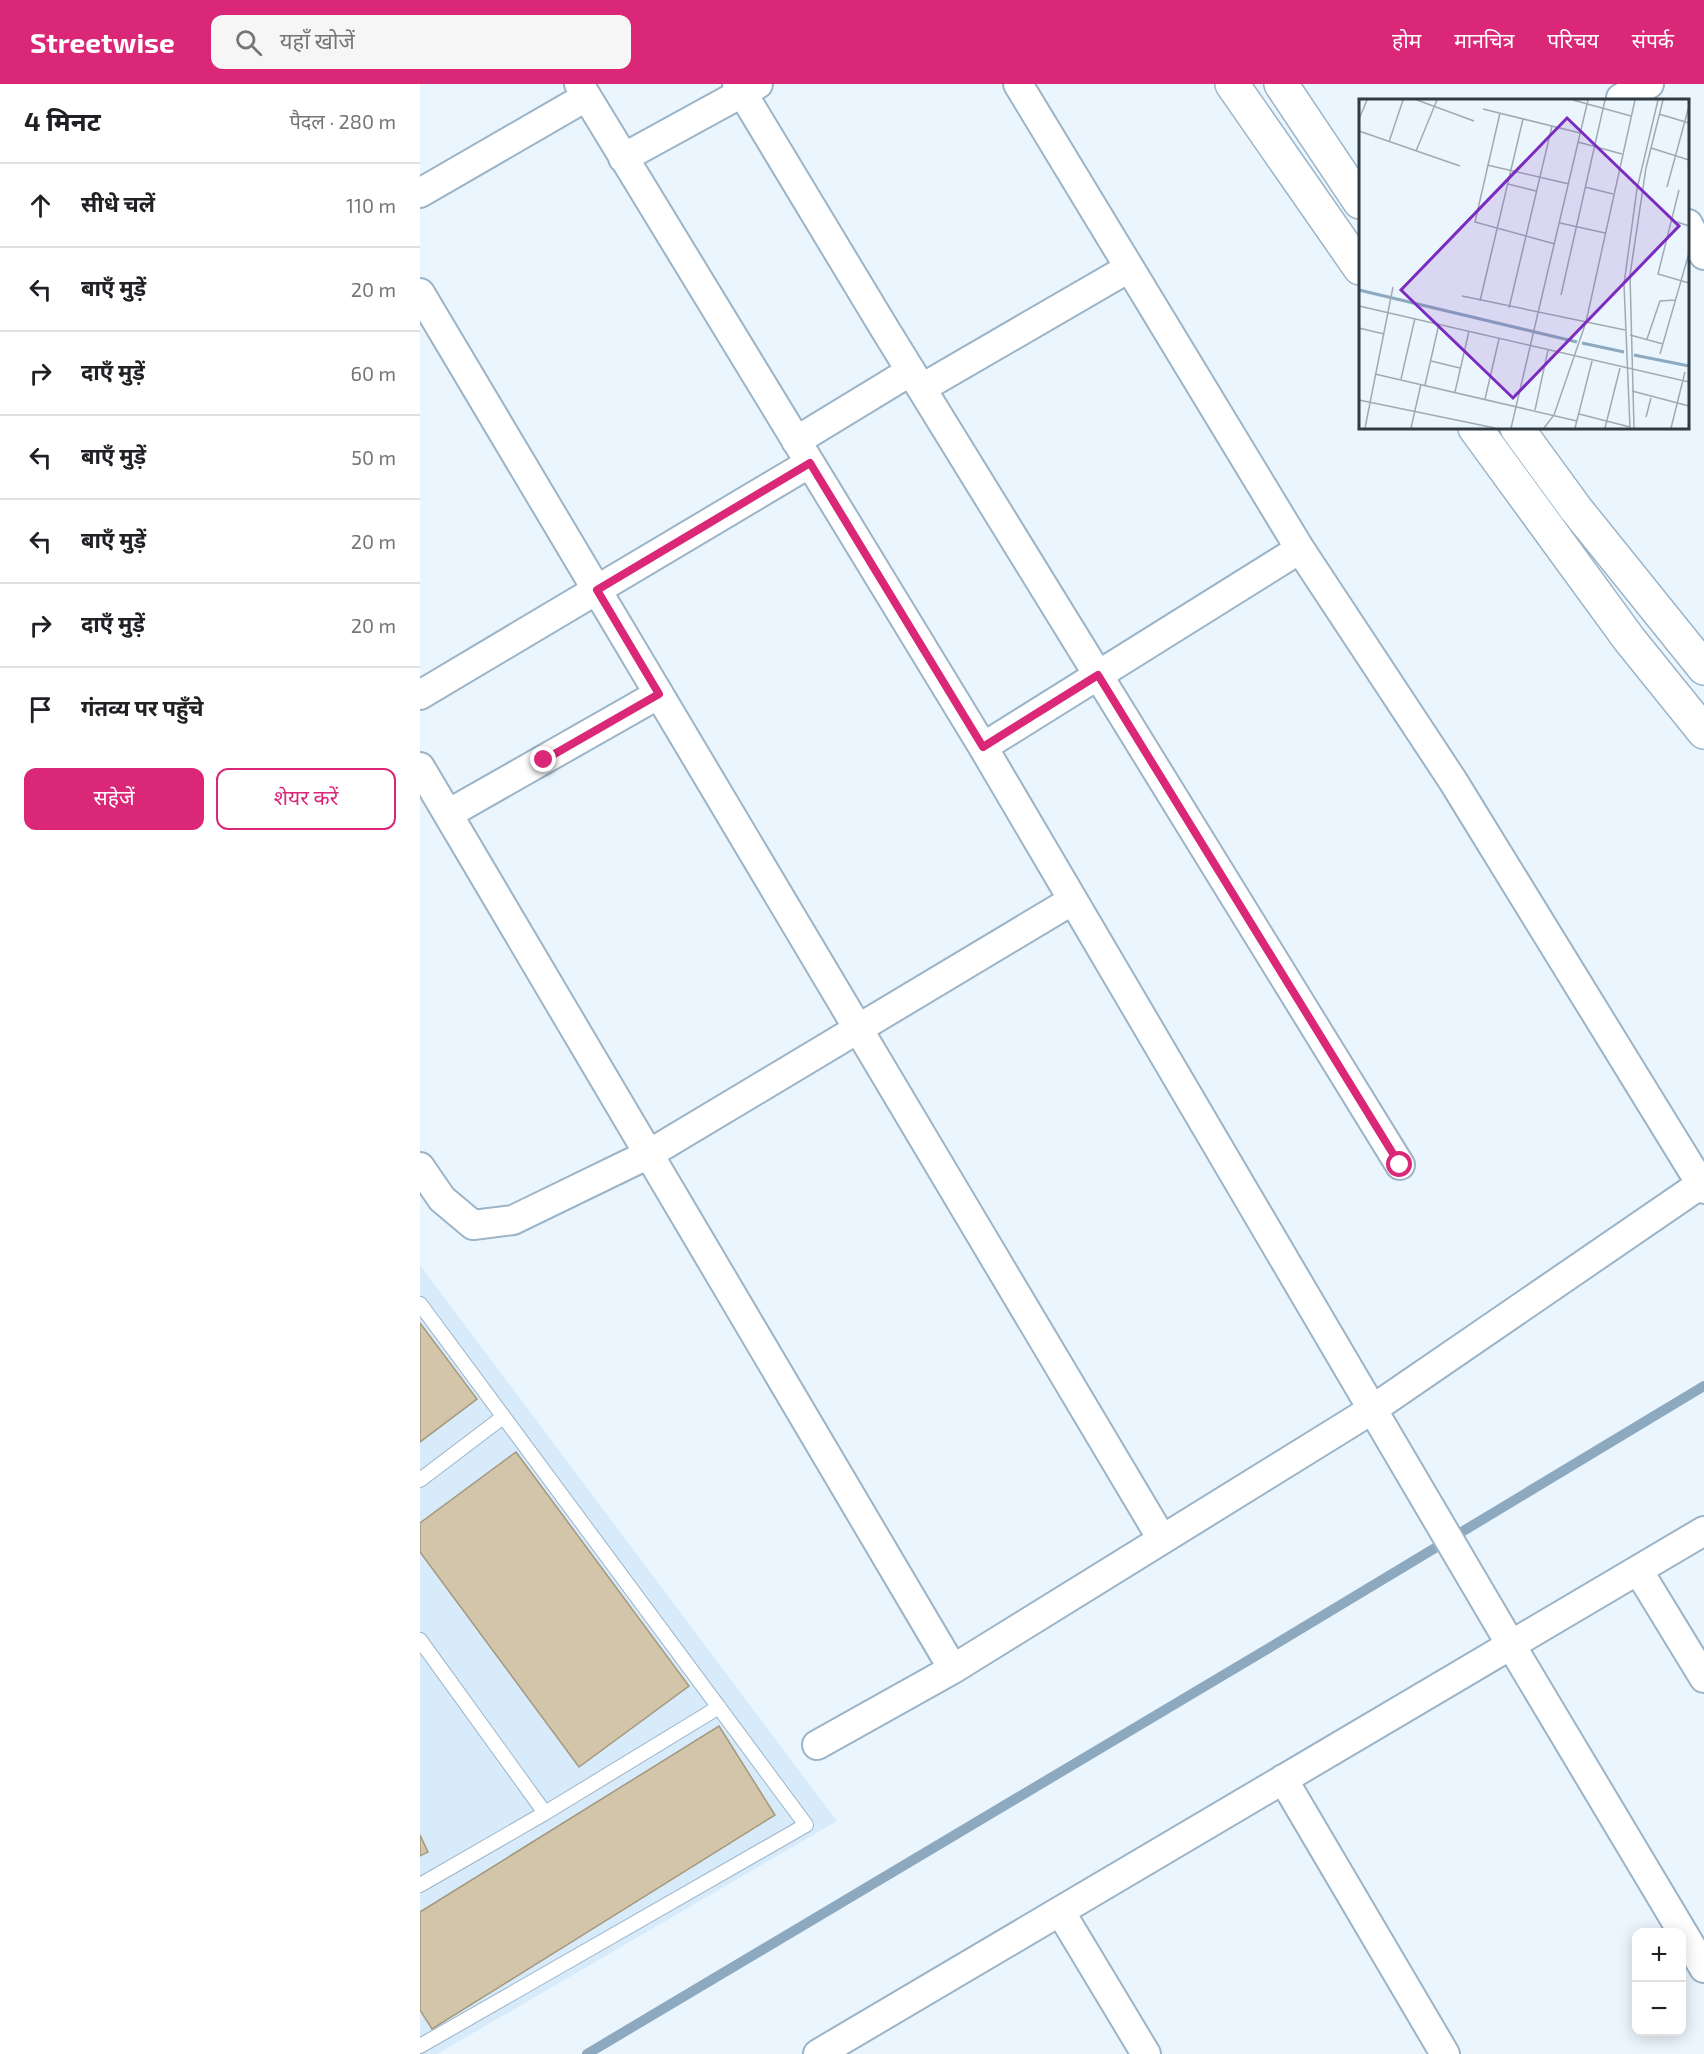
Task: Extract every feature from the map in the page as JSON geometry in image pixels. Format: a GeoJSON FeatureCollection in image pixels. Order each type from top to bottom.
{"type":"FeatureCollection","features":[{"type":"Feature","properties":{"kind":"street"},"geometry":{"type":"LineString","coordinates":[[817,1745],[953,1669],[1373,1409],[1703,1185],[1453,781],[1300,549],[1018,84]]}},
{"type":"Feature","properties":{"kind":"street"},"geometry":{"type":"LineString","coordinates":[[1232,84],[1359,267]]}},
{"type":"Feature","properties":{"kind":"street"},"geometry":{"type":"LineString","coordinates":[[1281,84],[1359,201]]}},
{"type":"Feature","properties":{"kind":"street"},"geometry":{"type":"LineString","coordinates":[[1619,94],[1649,84]]}},
{"type":"Feature","properties":{"kind":"street"},"geometry":{"type":"LineString","coordinates":[[623,158],[746,87],[917,380],[1400,1165]]}},
{"type":"Feature","properties":{"kind":"street"},"geometry":{"type":"LineString","coordinates":[[420,193],[582,90],[983,747],[1465,1568],[1704,1968]]}},
{"type":"Feature","properties":{"kind":"street"},"geometry":{"type":"LineString","coordinates":[[1689,226],[1704,255]]}},
{"type":"Feature","properties":{"kind":"street"},"geometry":{"type":"LineString","coordinates":[[420,695],[597,590],[803,452],[917,380],[1129,268]]}},
{"type":"Feature","properties":{"kind":"street"},"geometry":{"type":"LineString","coordinates":[[420,293],[1162,1539]]}},
{"type":"Feature","properties":{"kind":"street"},"geometry":{"type":"LineString","coordinates":[[1476,429],[1629,639],[1704,732]]}},
{"type":"Feature","properties":{"kind":"street"},"geometry":{"type":"LineString","coordinates":[[1518,429],[1576,508],[1704,668]]}},
{"type":"Feature","properties":{"kind":"street"},"geometry":{"type":"LineString","coordinates":[[983,747],[1300,549]]}},
{"type":"Feature","properties":{"kind":"street"},"geometry":{"type":"LineString","coordinates":[[448,814],[659,694]]}},
{"type":"Feature","properties":{"kind":"street"},"geometry":{"type":"LineString","coordinates":[[420,767],[953,1669]]}},
{"type":"Feature","properties":{"kind":"street"},"geometry":{"type":"LineString","coordinates":[[420,1167],[442,1199],[473,1225],[513,1220],[649,1154],[1073,900]]}},
{"type":"Feature","properties":{"kind":"street"},"geometry":{"type":"LineString","coordinates":[[818,2054],[847,2047],[1060,1911],[1704,1531]]}},
{"type":"Feature","properties":{"kind":"street"},"geometry":{"type":"LineString","coordinates":[[1638,1570],[1704,1678]]}},
{"type":"Feature","properties":{"kind":"street"},"geometry":{"type":"LineString","coordinates":[[1283,1779],[1445,2054]]}},
{"type":"Feature","properties":{"kind":"street"},"geometry":{"type":"LineString","coordinates":[[1060,1911],[1146,2054]]}},
{"type":"Feature","properties":{"kind":"lane"},"geometry":{"type":"LineString","coordinates":[[420,1304],[806,1825],[420,2046]]}},
{"type":"Feature","properties":{"kind":"lane"},"geometry":{"type":"LineString","coordinates":[[420,1480],[503,1417]]}},
{"type":"Feature","properties":{"kind":"lane"},"geometry":{"type":"LineString","coordinates":[[420,1640],[545,1813]]}},
{"type":"Feature","properties":{"kind":"lane"},"geometry":{"type":"LineString","coordinates":[[420,1886],[719,1707]]}},
{"type":"Feature","properties":{"kind":"shaded area"},"geometry":{"type":"Polygon","coordinates":[[[420,1265],[837,1821],[437,2054],[420,2054],[420,1265]]]}},
{"type":"Feature","properties":{"kind":"building"},"geometry":{"type":"Polygon","coordinates":[[[420,1323],[477,1399],[420,1442],[420,1323]]]}},
{"type":"Feature","properties":{"kind":"building"},"geometry":{"type":"Polygon","coordinates":[[[516,1452],[689,1686],[579,1767],[420,1552],[420,1523],[516,1452]]]}},
{"type":"Feature","properties":{"kind":"building"},"geometry":{"type":"Polygon","coordinates":[[[719,1726],[775,1815],[432,2029],[420,2010],[420,1912],[719,1726]]]}},
{"type":"Feature","properties":{"kind":"building"},"geometry":{"type":"Polygon","coordinates":[[[420,1835],[428,1852],[420,1856],[420,1835]]]}},
{"type":"Feature","properties":{"kind":"waterway"},"geometry":{"type":"LineString","coordinates":[[587,2054],[1704,1386]]}},
{"type":"Feature","properties":{"kind":"route"},"geometry":{"type":"LineString","coordinates":[[544,760],[659,694],[597,590],[810,463],[983,747],[1098,675],[1400,1165]]}}]}
